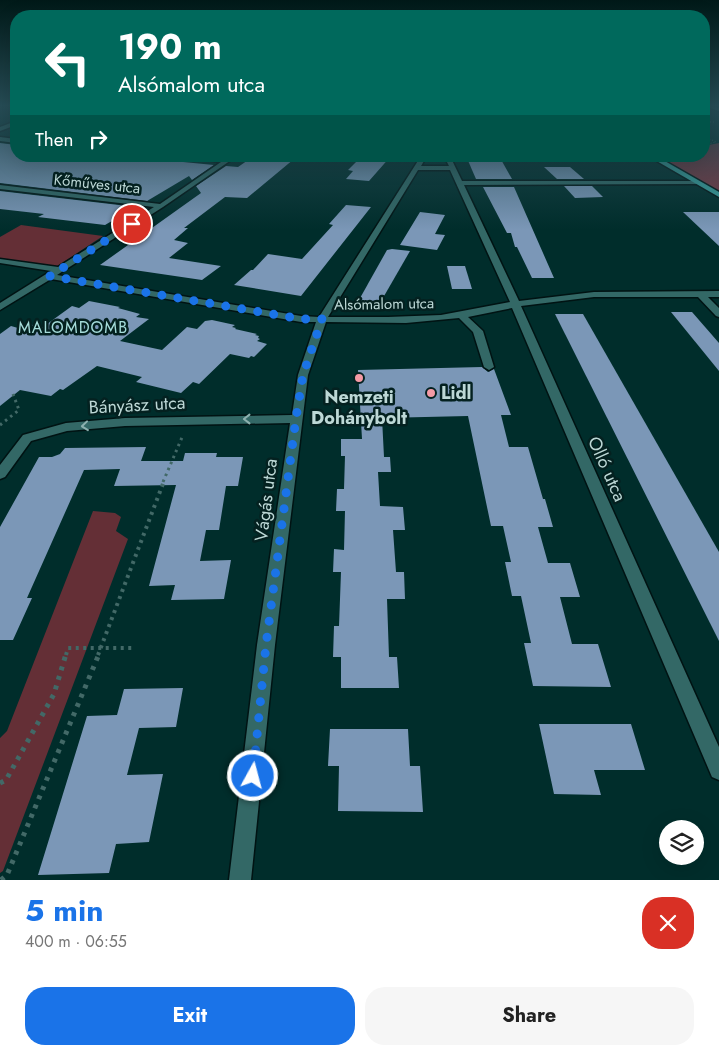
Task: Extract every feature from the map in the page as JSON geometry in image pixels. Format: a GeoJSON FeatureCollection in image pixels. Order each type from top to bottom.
{"type":"FeatureCollection","features":[{"type":"Feature","properties":{"kind":"main road"},"geometry":{"type":"LineString","coordinates":[[662,162],[719,195]]}},
{"type":"Feature","properties":{"kind":"street"},"geometry":{"type":"LineString","coordinates":[[0,307],[161,206],[226,162]]}},
{"type":"Feature","properties":{"kind":"street"},"geometry":{"type":"LineString","coordinates":[[420,162],[454,168]]}},
{"type":"Feature","properties":{"kind":"street","name":"Vágás utca"},"geometry":{"type":"LineString","coordinates":[[240,880],[266,645],[303,375],[322,319],[420,162]]}},
{"type":"Feature","properties":{"kind":"street"},"geometry":{"type":"LineString","coordinates":[[450,162],[460,183],[697,182]]}},
{"type":"Feature","properties":{"kind":"street","name":"Olló utca"},"geometry":{"type":"LineString","coordinates":[[460,183],[516,305],[719,770]]}},
{"type":"Feature","properties":{"kind":"street","name":"Kőműves utca"},"geometry":{"type":"LineString","coordinates":[[0,187],[161,206]]}},
{"type":"Feature","properties":{"kind":"street"},"geometry":{"type":"LineString","coordinates":[[0,261],[60,270]]}},
{"type":"Feature","properties":{"kind":"street","name":"Alsómalom utca"},"geometry":{"type":"LineString","coordinates":[[50,276],[301,319],[402,320],[462,315],[551,298],[587,295],[719,294]]}},
{"type":"Feature","properties":{"kind":"street"},"geometry":{"type":"LineString","coordinates":[[701,294],[719,314]]}},
{"type":"Feature","properties":{"kind":"street"},"geometry":{"type":"LineString","coordinates":[[462,315],[478,331],[489,367]]}},
{"type":"Feature","properties":{"kind":"street","name":"Bányász utca"},"geometry":{"type":"LineString","coordinates":[[0,474],[26,438],[66,428],[125,422],[189,419],[296,418]]}},
{"type":"Feature","properties":{"kind":"path"},"geometry":{"type":"LineString","coordinates":[[0,425],[19,410],[13,394]]}},
{"type":"Feature","properties":{"kind":"path"},"geometry":{"type":"LineString","coordinates":[[1,880],[7,875],[102,648],[154,504],[189,419]]}},
{"type":"Feature","properties":{"kind":"path"},"geometry":{"type":"LineString","coordinates":[[0,783],[6,780],[54,694],[68,648],[135,648]]}},
{"type":"Feature","properties":{"kind":"shaded area"},"geometry":{"type":"Polygon","coordinates":[[[710,147],[719,147],[719,194],[665,162],[710,162],[710,147]]]}},
{"type":"Feature","properties":{"kind":"shaded area"},"geometry":{"type":"Polygon","coordinates":[[[21,225],[103,236],[56,267],[0,259],[0,237],[21,225]]]}},
{"type":"Feature","properties":{"kind":"shaded area"},"geometry":{"type":"Polygon","coordinates":[[[93,511],[115,513],[121,517],[116,531],[128,539],[3,871],[0,873],[0,738],[7,731],[93,511]]]}},
{"type":"Feature","properties":{"kind":"building"},"geometry":{"type":"Polygon","coordinates":[[[0,147],[10,147],[10,162],[183,162],[214,165],[192,180],[189,176],[147,201],[0,183],[0,147]]]}},
{"type":"Feature","properties":{"kind":"building"},"geometry":{"type":"Polygon","coordinates":[[[245,162],[290,162],[247,198],[225,197],[184,228],[188,228],[174,240],[188,243],[169,258],[221,266],[202,280],[100,265],[201,193],[196,186],[226,166],[238,167],[245,162]]]}},
{"type":"Feature","properties":{"kind":"building"},"geometry":{"type":"Polygon","coordinates":[[[356,162],[386,162],[369,181],[346,179],[353,171],[348,170],[356,162]]]}},
{"type":"Feature","properties":{"kind":"building"},"geometry":{"type":"Polygon","coordinates":[[[469,162],[502,162],[512,179],[476,179],[469,162]]]}},
{"type":"Feature","properties":{"kind":"building"},"geometry":{"type":"Polygon","coordinates":[[[544,167],[570,167],[584,179],[557,179],[544,167]]]}},
{"type":"Feature","properties":{"kind":"building"},"geometry":{"type":"Polygon","coordinates":[[[564,186],[592,186],[603,197],[575,198],[564,186]]]}},
{"type":"Feature","properties":{"kind":"building"},"geometry":{"type":"Polygon","coordinates":[[[483,187],[514,187],[554,278],[532,278],[517,247],[515,247],[511,233],[507,233],[483,187]]]}},
{"type":"Feature","properties":{"kind":"building"},"geometry":{"type":"Polygon","coordinates":[[[0,191],[136,207],[105,225],[38,217],[44,214],[0,209],[0,191]]]}},
{"type":"Feature","properties":{"kind":"building"},"geometry":{"type":"Polygon","coordinates":[[[346,205],[371,207],[301,296],[234,285],[253,270],[268,254],[302,259],[333,225],[329,224],[346,205]]]}},
{"type":"Feature","properties":{"kind":"building"},"geometry":{"type":"Polygon","coordinates":[[[420,212],[445,215],[435,234],[445,235],[437,250],[400,245],[420,212]]]}},
{"type":"Feature","properties":{"kind":"building"},"geometry":{"type":"Polygon","coordinates":[[[683,212],[719,212],[719,246],[683,212]]]}},
{"type":"Feature","properties":{"kind":"building"},"geometry":{"type":"Polygon","coordinates":[[[387,250],[410,251],[376,310],[355,307],[387,250]]]}},
{"type":"Feature","properties":{"kind":"building"},"geometry":{"type":"Polygon","coordinates":[[[447,266],[465,266],[472,289],[452,289],[447,266]]]}},
{"type":"Feature","properties":{"kind":"building"},"geometry":{"type":"Polygon","coordinates":[[[89,301],[120,307],[118,308],[140,314],[136,317],[149,319],[120,341],[162,350],[187,327],[197,329],[205,321],[212,320],[235,325],[232,327],[235,329],[257,334],[255,335],[259,336],[258,338],[260,339],[257,341],[267,344],[254,357],[251,356],[249,358],[230,354],[199,384],[193,382],[181,393],[136,382],[142,377],[97,366],[63,390],[60,389],[51,396],[20,390],[0,406],[0,334],[11,326],[18,328],[28,324],[43,327],[72,306],[79,308],[89,301]]]}},
{"type":"Feature","properties":{"kind":"building"},"geometry":{"type":"Polygon","coordinates":[[[671,312],[692,312],[719,343],[719,371],[671,312]]]}},
{"type":"Feature","properties":{"kind":"building"},"geometry":{"type":"Polygon","coordinates":[[[555,314],[583,314],[719,552],[719,641],[555,314]]]}},
{"type":"Feature","properties":{"kind":"building"},"geometry":{"type":"Polygon","coordinates":[[[482,367],[488,372],[494,369],[511,415],[501,415],[509,447],[528,447],[553,527],[538,527],[548,563],[570,563],[580,597],[560,597],[572,644],[598,644],[611,687],[533,686],[524,643],[531,643],[521,596],[512,596],[505,562],[511,562],[503,526],[491,526],[468,416],[382,418],[384,457],[390,457],[391,472],[378,472],[380,506],[403,507],[405,530],[393,530],[396,572],[404,572],[405,599],[387,599],[389,657],[397,657],[399,688],[341,688],[341,657],[333,657],[334,626],[339,626],[341,572],[333,572],[334,549],[344,550],[345,511],[336,511],[337,489],[344,489],[345,456],[341,456],[341,439],[362,439],[358,370],[482,367]]]}},
{"type":"Feature","properties":{"kind":"building"},"geometry":{"type":"Polygon","coordinates":[[[146,447],[141,461],[183,461],[185,453],[217,453],[216,457],[243,457],[238,486],[226,486],[219,530],[206,530],[200,561],[231,560],[224,599],[171,600],[175,585],[149,586],[176,485],[114,486],[120,469],[84,470],[27,598],[32,598],[13,640],[0,640],[0,527],[39,457],[52,457],[60,454],[65,448],[146,447]]]}},
{"type":"Feature","properties":{"kind":"building"},"geometry":{"type":"Polygon","coordinates":[[[183,688],[176,727],[139,728],[127,775],[163,774],[149,842],[116,844],[109,873],[38,875],[87,716],[117,715],[124,689],[183,688]]]}},
{"type":"Feature","properties":{"kind":"building"},"geometry":{"type":"Polygon","coordinates":[[[539,724],[631,724],[645,770],[594,770],[601,795],[554,794],[539,724]]]}},
{"type":"Feature","properties":{"kind":"building"},"geometry":{"type":"Polygon","coordinates":[[[330,729],[408,729],[410,766],[420,766],[423,812],[338,811],[339,766],[328,766],[330,729]]]}},
{"type":"Feature","properties":{"kind":"place","name":"Nemzeti Dohánybolt"},"geometry":{"type":"Point","coordinates":[359,378]}},
{"type":"Feature","properties":{"kind":"place","name":"Lidl"},"geometry":{"type":"Point","coordinates":[431,393]}},
{"type":"Feature","properties":{"kind":"district","name":"MALOMDOMB"},"geometry":{"type":"Point","coordinates":[73,327]}},
{"type":"Feature","properties":{"kind":"route"},"geometry":{"type":"LineString","coordinates":[[132,224],[50,276],[301,319],[322,319],[303,375],[296,418],[266,645],[253,776]]}}]}
